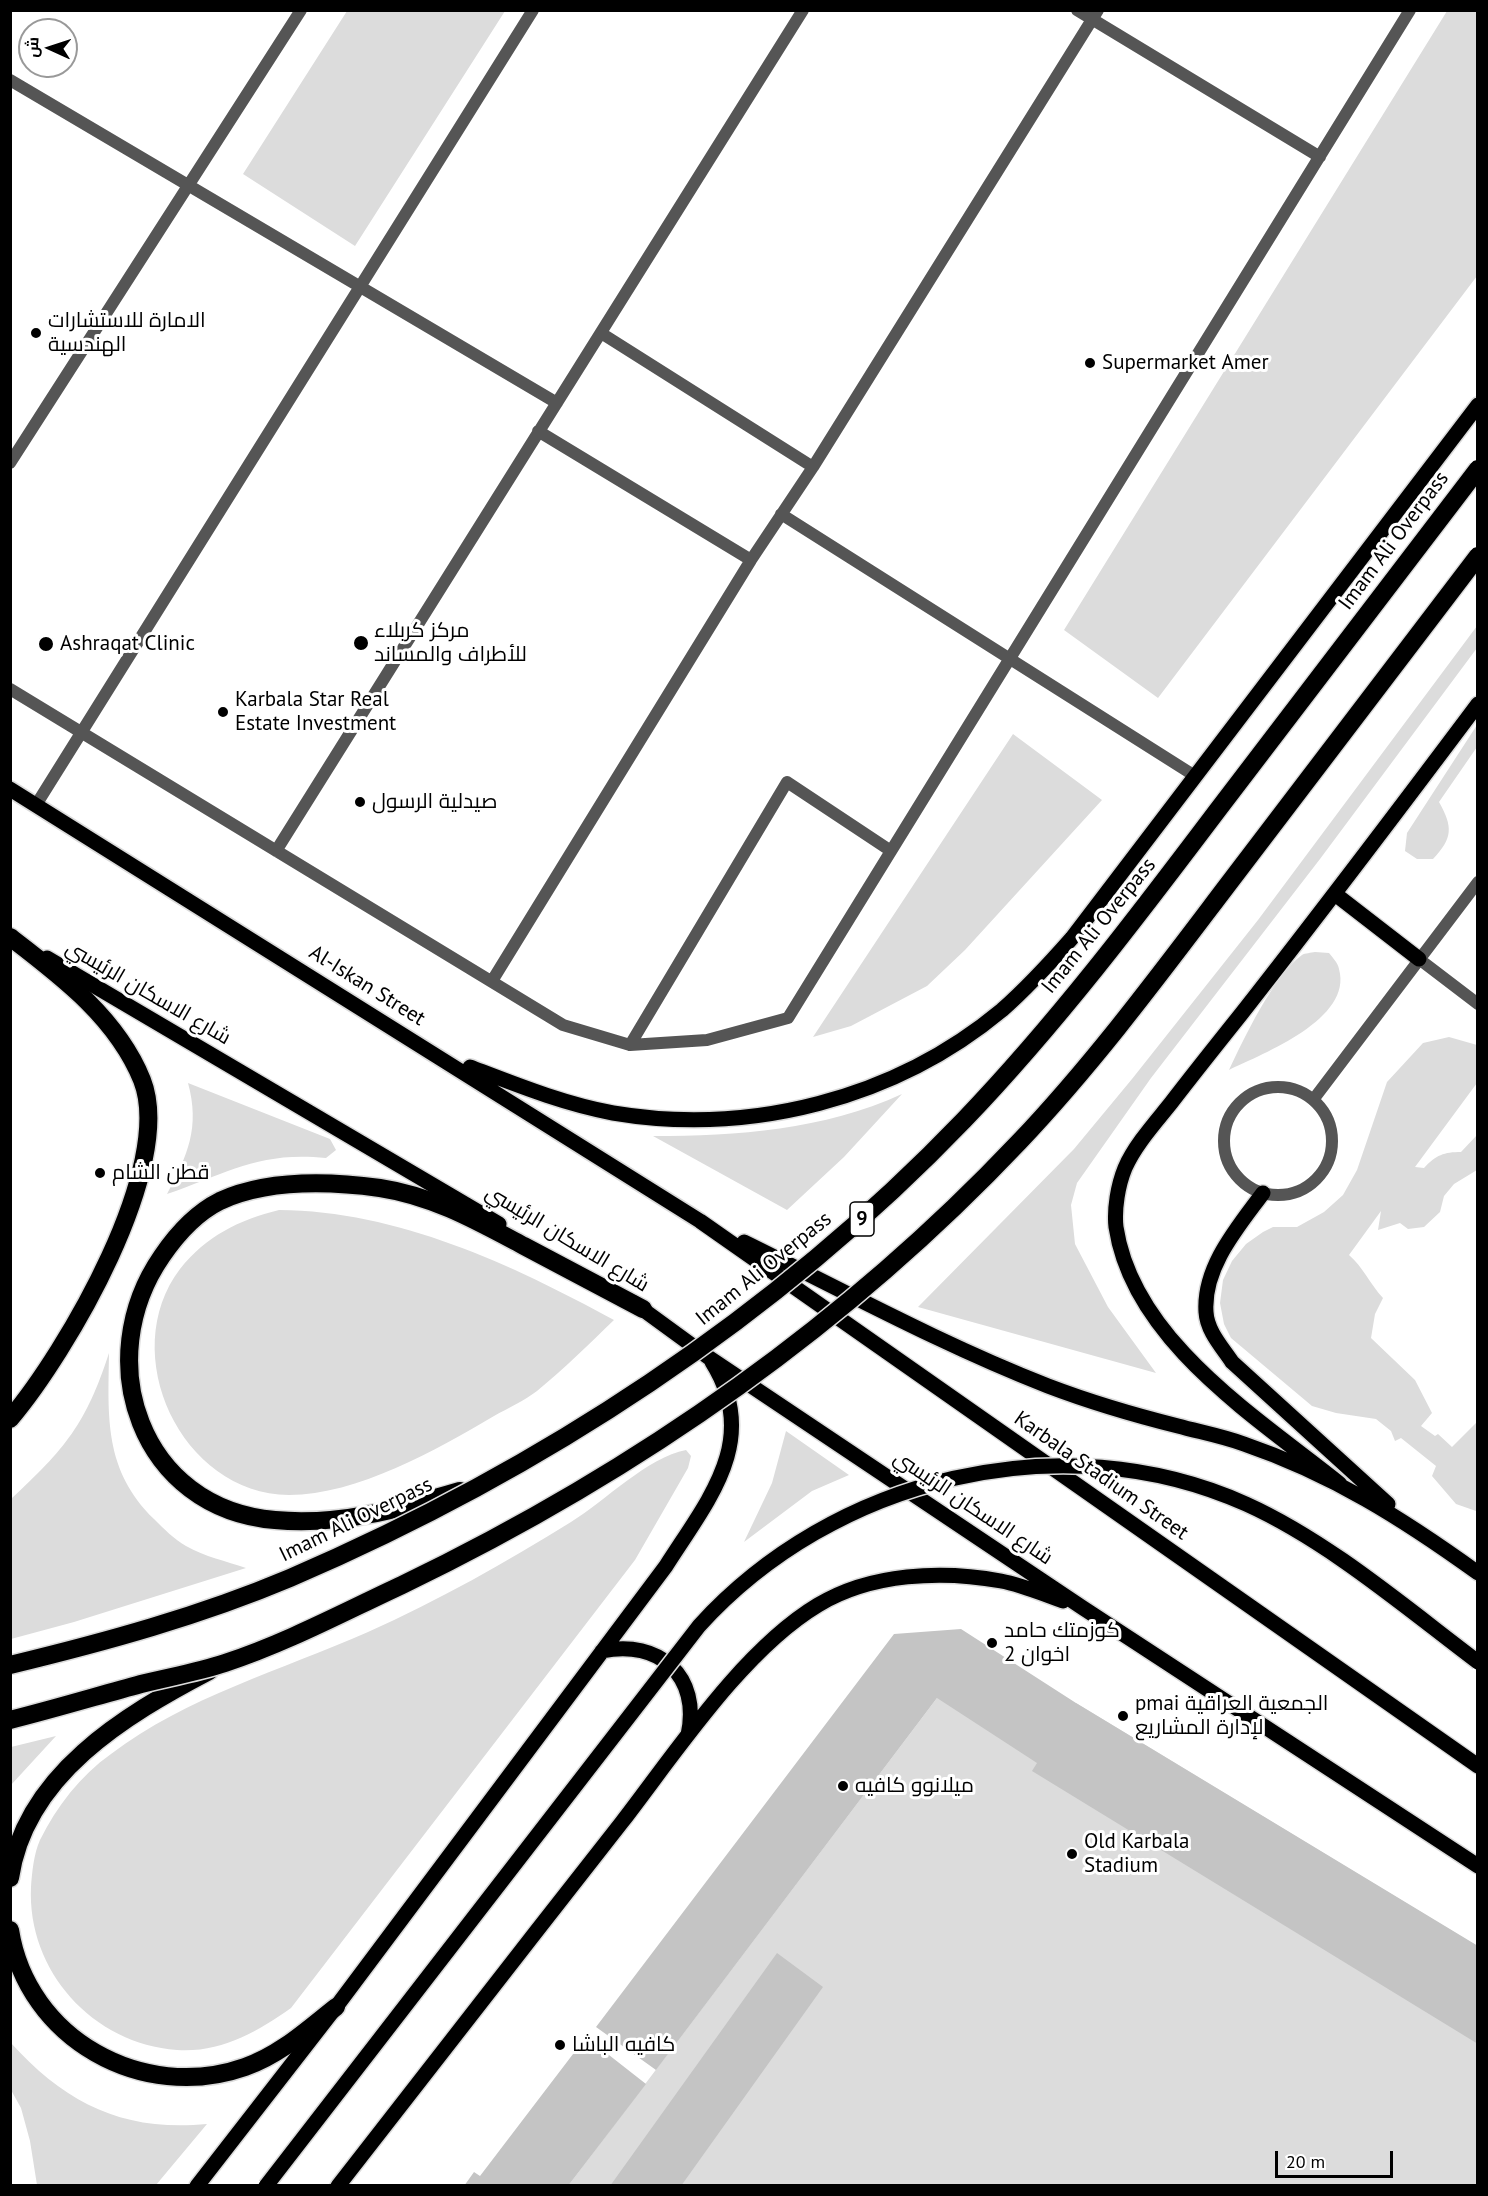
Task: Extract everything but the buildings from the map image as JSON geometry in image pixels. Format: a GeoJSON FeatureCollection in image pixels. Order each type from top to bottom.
{"type":"FeatureCollection","features":[{"type":"Feature","properties":{"kind":"highway","name":"Imam Ali Overpass"},"geometry":{"type":"LineString","coordinates":[[10,1665],[124,1635],[239,1598],[288,1579],[391,1531],[542,1451],[636,1394],[725,1332],[797,1276],[927,1158],[1020,1060],[1120,940],[1478,469]]}},
{"type":"Feature","properties":{"kind":"highway"},"geometry":{"type":"LineString","coordinates":[[10,1720],[222,1664],[268,1647],[485,1545],[586,1486],[727,1396],[808,1335],[895,1261],[978,1184],[1055,1103],[1166,965],[1478,556]]}},
{"type":"Feature","properties":{"kind":"highway"},"geometry":{"type":"LineString","coordinates":[[10,937],[69,982],[105,1021],[131,1056],[143,1082],[150,1118],[147,1149],[138,1185],[119,1234],[91,1294],[53,1358],[10,1419]]}},
{"type":"Feature","properties":{"kind":"highway"},"geometry":{"type":"LineString","coordinates":[[476,1486],[355,1518],[315,1522],[273,1520],[227,1508],[187,1487],[165,1464],[145,1433],[129,1382],[131,1329],[137,1303],[148,1276],[168,1247],[189,1223],[219,1202],[250,1190],[325,1184],[381,1188],[424,1197],[461,1213],[644,1309]]}},
{"type":"Feature","properties":{"kind":"highway"},"geometry":{"type":"LineString","coordinates":[[10,1878],[12,1865],[30,1823],[70,1766],[117,1725],[152,1702],[222,1664]]}},
{"type":"Feature","properties":{"kind":"highway"},"geometry":{"type":"LineString","coordinates":[[10,1930],[20,1966],[31,1989],[46,2012],[66,2033],[87,2049],[122,2067],[158,2076],[199,2078],[247,2067],[284,2048],[336,2007]]}},
{"type":"Feature","properties":{"kind":"main road"},"geometry":{"type":"LineString","coordinates":[[443,1057],[557,1099],[613,1113],[669,1119],[726,1119],[776,1113],[824,1103],[872,1086],[918,1065],[961,1040],[1001,1010],[1038,976],[1072,938],[1478,405]]}},
{"type":"Feature","properties":{"kind":"main road"},"geometry":{"type":"LineString","coordinates":[[1340,1484],[1215,1383],[1174,1343],[1147,1307],[1128,1267],[1116,1227],[1117,1197],[1125,1168],[1139,1146],[1335,894],[1478,704]]}},
{"type":"Feature","properties":{"kind":"main road","name":"Al-Iskan Street"},"geometry":{"type":"LineString","coordinates":[[10,789],[443,1057],[700,1221]]}},
{"type":"Feature","properties":{"kind":"main road"},"geometry":{"type":"LineString","coordinates":[[1335,894],[1419,959]]}},
{"type":"Feature","properties":{"kind":"main road","name":"شارع الاسكان الرئيسي"},"geometry":{"type":"LineString","coordinates":[[10,937],[644,1309],[708,1357],[1083,1608]]}},
{"type":"Feature","properties":{"kind":"main road"},"geometry":{"type":"LineString","coordinates":[[1263,1193],[1227,1242],[1208,1286],[1206,1314],[1213,1334],[1232,1362],[1410,1524]]}},
{"type":"Feature","properties":{"kind":"main road"},"geometry":{"type":"LineString","coordinates":[[700,1221],[984,1359],[1049,1386],[1102,1405],[1242,1443],[1340,1484],[1410,1524],[1478,1573]]}},
{"type":"Feature","properties":{"kind":"main road","name":"Karbala Stadium Street"},"geometry":{"type":"LineString","coordinates":[[700,1221],[1478,1766]]}},
{"type":"Feature","properties":{"kind":"main road"},"geometry":{"type":"LineString","coordinates":[[197,2186],[336,2007],[666,1566],[724,1471],[730,1448],[730,1407],[721,1377],[708,1357]]}},
{"type":"Feature","properties":{"kind":"main road"},"geometry":{"type":"LineString","coordinates":[[266,2186],[699,1626],[744,1581],[789,1549],[868,1505],[927,1484],[1024,1468],[1083,1467],[1171,1477],[1248,1505],[1312,1541],[1478,1662]]}},
{"type":"Feature","properties":{"kind":"main road"},"geometry":{"type":"LineString","coordinates":[[338,2186],[688,1737],[751,1660],[785,1629],[819,1604],[855,1588],[892,1579],[972,1577],[1004,1581],[1083,1608],[1478,1866]]}},
{"type":"Feature","properties":{"kind":"main road"},"geometry":{"type":"LineString","coordinates":[[602,1651],[636,1648],[666,1661],[686,1688],[691,1704],[688,1737]]}},
{"type":"Feature","properties":{"kind":"street"},"geometry":{"type":"LineString","coordinates":[[10,463],[301,10]]}},
{"type":"Feature","properties":{"kind":"street"},"geometry":{"type":"LineString","coordinates":[[36,805],[533,10]]}},
{"type":"Feature","properties":{"kind":"street"},"geometry":{"type":"LineString","coordinates":[[276,851],[803,10]]}},
{"type":"Feature","properties":{"kind":"street"},"geometry":{"type":"LineString","coordinates":[[1077,10],[1095,15],[1320,158]]}},
{"type":"Feature","properties":{"kind":"street"},"geometry":{"type":"LineString","coordinates":[[10,689],[563,1025],[630,1045],[707,1040],[788,1018],[1410,10]]}},
{"type":"Feature","properties":{"kind":"street"},"geometry":{"type":"LineString","coordinates":[[492,981],[751,560],[813,466],[1095,15]]}},
{"type":"Feature","properties":{"kind":"street"},"geometry":{"type":"LineString","coordinates":[[10,80],[557,403]]}},
{"type":"Feature","properties":{"kind":"street"},"geometry":{"type":"LineString","coordinates":[[601,333],[813,466]]}},
{"type":"Feature","properties":{"kind":"street"},"geometry":{"type":"LineString","coordinates":[[538,431],[751,560]]}},
{"type":"Feature","properties":{"kind":"street"},"geometry":{"type":"LineString","coordinates":[[781,514],[1195,776]]}},
{"type":"Feature","properties":{"kind":"street"},"geometry":{"type":"LineString","coordinates":[[630,1045],[787,782],[891,851]]}},
{"type":"Feature","properties":{"kind":"street"},"geometry":{"type":"LineString","coordinates":[[1313,1100],[1478,882]]}},
{"type":"Feature","properties":{"kind":"street"},"geometry":{"type":"LineString","coordinates":[[1419,959],[1478,1004]]}},
{"type":"Feature","properties":{"kind":"street"},"geometry":{"type":"LineString","coordinates":[[1282,1087],[1299,1091],[1313,1100],[1325,1114],[1331,1131],[1331,1150],[1325,1167],[1314,1181],[1298,1191],[1281,1195],[1263,1193],[1246,1185],[1234,1172],[1226,1156],[1224,1139],[1227,1122],[1236,1107],[1249,1095],[1265,1089],[1282,1087]]}},
{"type":"Feature","properties":{"kind":"shaded area"},"geometry":{"type":"Polygon","coordinates":[[[347,11],[505,11],[355,246],[243,174],[347,11]]]}},
{"type":"Feature","properties":{"kind":"shaded area"},"geometry":{"type":"Polygon","coordinates":[[[1447,11],[1477,11],[1477,276],[1158,698],[1064,630],[1447,11]]]}},
{"type":"Feature","properties":{"kind":"shaded area"},"geometry":{"type":"Polygon","coordinates":[[[1477,626],[1477,648],[1320,859],[1151,1078],[1077,1183],[1071,1205],[1075,1244],[1108,1307],[1156,1373],[918,1307],[1074,1149],[1132,1079],[1258,920],[1477,626]]]}},
{"type":"Feature","properties":{"kind":"shaded area"},"geometry":{"type":"Polygon","coordinates":[[[1477,725],[1477,747],[1439,802],[1449,825],[1444,845],[1433,859],[1417,859],[1405,851],[1407,833],[1477,725]]]}},
{"type":"Feature","properties":{"kind":"shaded area"},"geometry":{"type":"Polygon","coordinates":[[[1013,734],[1102,800],[965,950],[927,986],[851,1026],[813,1037],[1013,734]]]}},
{"type":"Feature","properties":{"kind":"shaded area"},"geometry":{"type":"Polygon","coordinates":[[[1315,952],[1329,953],[1338,967],[1340,987],[1333,1003],[1320,1018],[1302,1032],[1283,1044],[1229,1070],[1261,1008],[1281,976],[1302,955],[1315,952]]]}},
{"type":"Feature","properties":{"kind":"shaded area"},"geometry":{"type":"Polygon","coordinates":[[[1449,1037],[1477,1045],[1477,1083],[1415,1167],[1424,1168],[1441,1155],[1461,1152],[1477,1135],[1477,1170],[1454,1184],[1444,1196],[1440,1212],[1424,1227],[1408,1229],[1400,1223],[1378,1230],[1381,1211],[1349,1255],[1383,1298],[1375,1314],[1371,1338],[1415,1380],[1432,1413],[1421,1426],[1435,1436],[1438,1434],[1452,1447],[1477,1422],[1476,1511],[1456,1504],[1432,1476],[1436,1466],[1401,1438],[1395,1441],[1391,1431],[1376,1419],[1336,1413],[1312,1406],[1231,1338],[1224,1324],[1220,1303],[1223,1280],[1232,1261],[1246,1244],[1273,1227],[1297,1227],[1324,1212],[1343,1195],[1357,1170],[1387,1082],[1423,1043],[1449,1037]]]}},
{"type":"Feature","properties":{"kind":"shaded area"},"geometry":{"type":"Polygon","coordinates":[[[188,1083],[330,1139],[336,1150],[326,1158],[302,1157],[262,1161],[167,1194],[181,1166],[190,1140],[193,1113],[188,1083]]]}},
{"type":"Feature","properties":{"kind":"shaded area"},"geometry":{"type":"Polygon","coordinates":[[[902,1094],[844,1157],[787,1210],[653,1136],[748,1132],[811,1123],[842,1116],[902,1094]]]}},
{"type":"Feature","properties":{"kind":"shaded area"},"geometry":{"type":"Polygon","coordinates":[[[279,1210],[323,1213],[410,1230],[452,1244],[535,1279],[614,1320],[532,1395],[422,1456],[368,1479],[315,1493],[289,1495],[251,1488],[217,1471],[190,1445],[170,1413],[158,1377],[155,1340],[162,1303],[180,1269],[190,1257],[212,1238],[237,1224],[279,1210]]]}},
{"type":"Feature","properties":{"kind":"shaded area"},"geometry":{"type":"Polygon","coordinates":[[[109,1353],[112,1442],[126,1482],[154,1519],[177,1540],[193,1550],[246,1568],[74,1622],[11,1639],[11,1499],[46,1465],[72,1434],[92,1399],[109,1353]]]}},
{"type":"Feature","properties":{"kind":"shaded area"},"geometry":{"type":"Polygon","coordinates":[[[786,1431],[849,1475],[812,1491],[744,1542],[772,1483],[786,1431]]]}},
{"type":"Feature","properties":{"kind":"shaded area"},"geometry":{"type":"Polygon","coordinates":[[[686,1450],[691,1456],[688,1468],[635,1560],[291,2008],[252,2033],[238,2039],[209,2048],[177,2050],[146,2045],[118,2034],[93,2018],[71,1998],[53,1974],[40,1947],[33,1918],[31,1881],[40,1840],[54,1815],[89,1772],[140,1734],[171,1716],[235,1686],[368,1632],[471,1580],[571,1522],[642,1470],[672,1454],[686,1450]]]}},
{"type":"Feature","properties":{"kind":"shaded area","name":"Old Karbala Stadium"},"geometry":{"type":"Polygon","coordinates":[[[937,1698],[1076,1703],[1477,1946],[1477,2185],[568,2186],[937,1698]]]}},
{"type":"Feature","properties":{"kind":"shaded area"},"geometry":{"type":"Polygon","coordinates":[[[56,1736],[11,1785],[11,1747],[56,1736]]]}},
{"type":"Feature","properties":{"kind":"shaded area"},"geometry":{"type":"Polygon","coordinates":[[[11,2043],[53,2083],[75,2098],[98,2109],[123,2118],[149,2123],[207,2124],[156,2185],[37,2185],[30,2141],[21,2108],[11,2090],[11,2043]]]}},
{"type":"Feature","properties":{"kind":"place","name":"الامارة للاستشارات الهندسية"},"geometry":{"type":"Point","coordinates":[36,333]}},
{"type":"Feature","properties":{"kind":"place","name":"Supermarket Amer"},"geometry":{"type":"Point","coordinates":[1090,363]}},
{"type":"Feature","properties":{"kind":"place","name":"مركز كربلاء للأطراف والمساند"},"geometry":{"type":"Point","coordinates":[361,643]}},
{"type":"Feature","properties":{"kind":"place","name":"Ashraqat Clinic"},"geometry":{"type":"Point","coordinates":[46,644]}},
{"type":"Feature","properties":{"kind":"place","name":"Karbala Star Real Estate Investment"},"geometry":{"type":"Point","coordinates":[223,712]}},
{"type":"Feature","properties":{"kind":"place","name":"صيدلية الرسول"},"geometry":{"type":"Point","coordinates":[360,802]}},
{"type":"Feature","properties":{"kind":"place","name":"قطن الشام"},"geometry":{"type":"Point","coordinates":[100,1173]}},
{"type":"Feature","properties":{"kind":"place","name":"كوزمتك حامد اخوان 2"},"geometry":{"type":"Point","coordinates":[992,1643]}},
{"type":"Feature","properties":{"kind":"place","name":"pmai الجمعية العراقية لإدارة المشاريع"},"geometry":{"type":"Point","coordinates":[1123,1716]}},
{"type":"Feature","properties":{"kind":"place","name":"ميلانوو كافيه"},"geometry":{"type":"Point","coordinates":[843,1786]}},
{"type":"Feature","properties":{"kind":"place","name":"Old Karbala Stadium"},"geometry":{"type":"Point","coordinates":[1072,1854]}},
{"type":"Feature","properties":{"kind":"place","name":"كافيه الباشا"},"geometry":{"type":"Point","coordinates":[560,2045]}}]}
